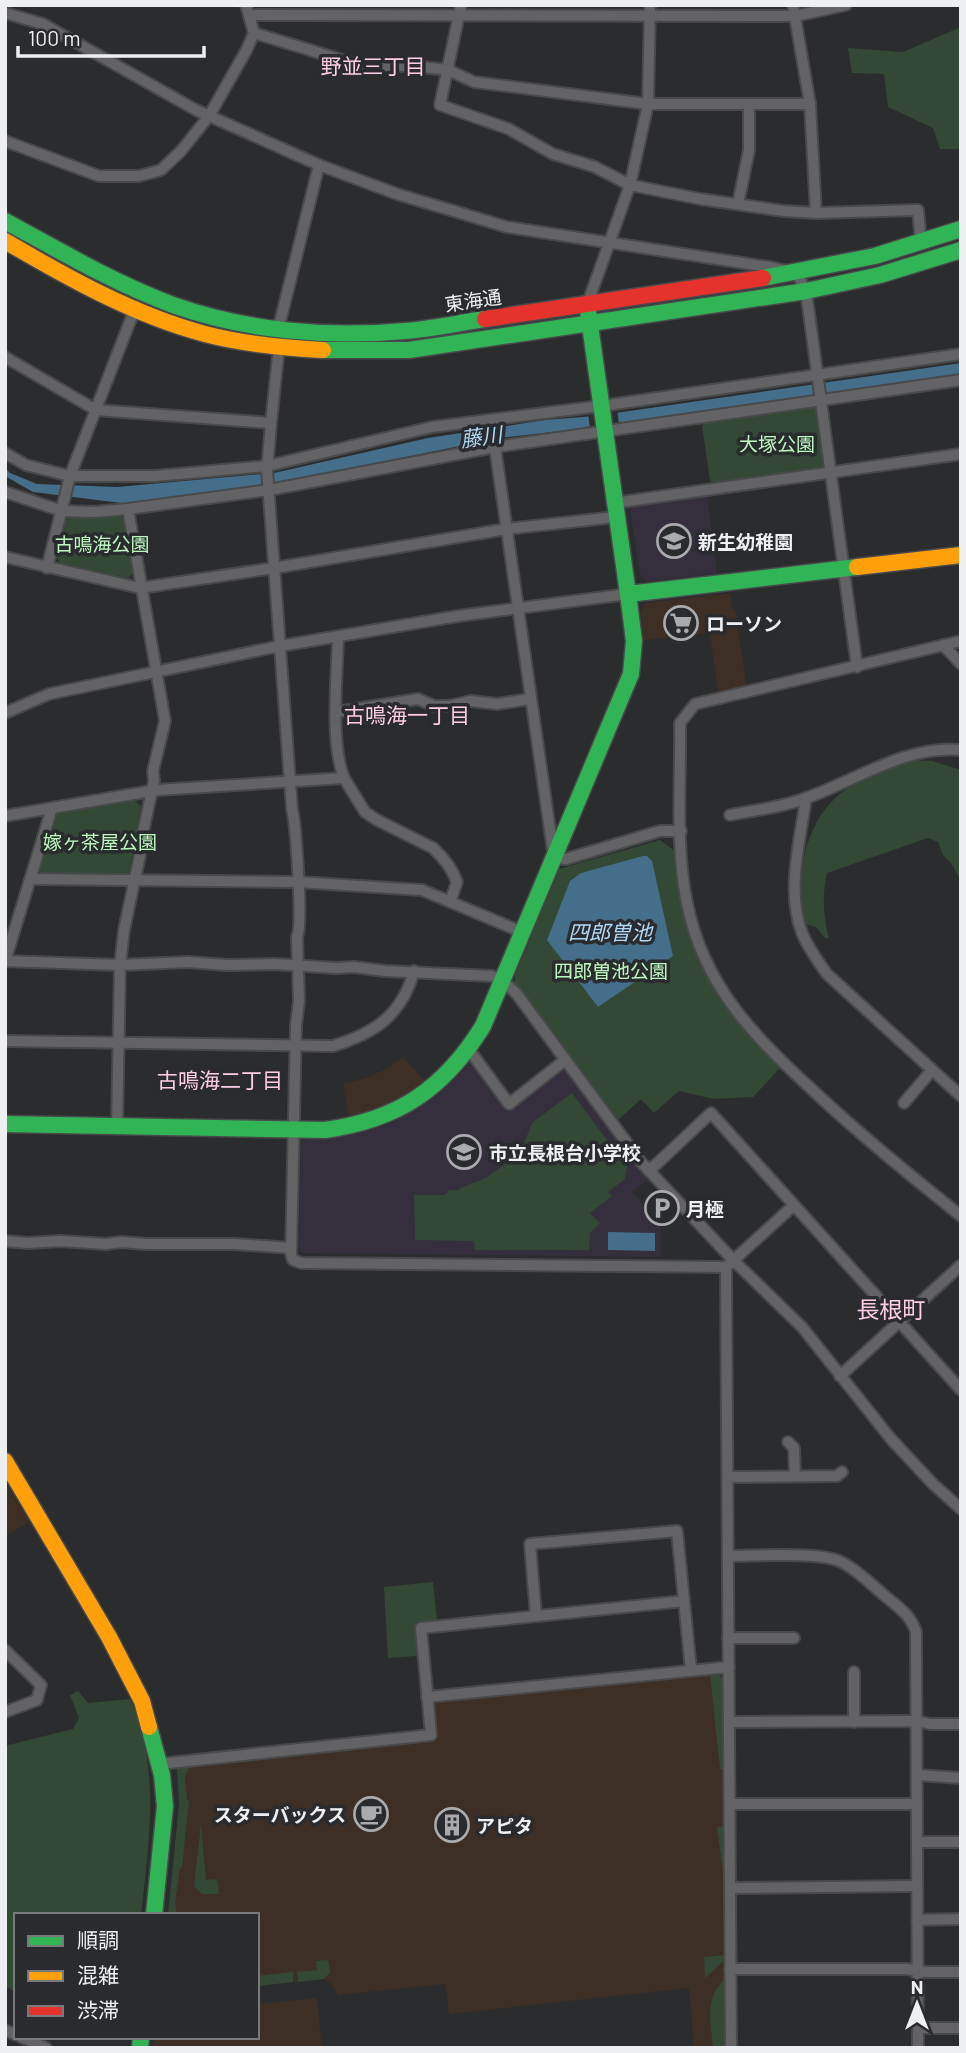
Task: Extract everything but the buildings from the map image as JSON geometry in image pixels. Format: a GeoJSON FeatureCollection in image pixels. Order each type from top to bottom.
{"type":"FeatureCollection","features":[{"type":"Feature","properties":{"kind":"street"},"geometry":{"type":"LineString","coordinates":[[5,1124],[347,1128],[388,1115],[430,1090],[470,1051],[503,981],[631,674],[634,641],[587,305],[630,185],[648,104],[650,5]]}},
{"type":"Feature","properties":{"kind":"street"},"geometry":{"type":"LineString","coordinates":[[5,141],[99,176],[139,176],[161,170],[181,151],[209,116],[254,33],[248,10],[461,11],[649,18],[794,11],[846,5]]}},
{"type":"Feature","properties":{"kind":"street"},"geometry":{"type":"LineString","coordinates":[[461,11],[440,105],[509,129],[553,154],[595,167],[630,185],[700,199],[816,213],[918,210],[920,243]]}},
{"type":"Feature","properties":{"kind":"street"},"geometry":{"type":"LineString","coordinates":[[794,11],[810,104],[816,213]]}},
{"type":"Feature","properties":{"kind":"street"},"geometry":{"type":"LineString","coordinates":[[5,13],[43,24],[209,116],[318,165],[476,219],[507,227],[797,273],[806,291],[857,667]]}},
{"type":"Feature","properties":{"kind":"street"},"geometry":{"type":"LineString","coordinates":[[254,33],[362,66],[412,66],[448,70],[474,82],[648,104],[810,104]]}},
{"type":"Feature","properties":{"kind":"street"},"geometry":{"type":"LineString","coordinates":[[738,204],[749,150],[749,105]]}},
{"type":"Feature","properties":{"kind":"street"},"geometry":{"type":"LineString","coordinates":[[278,330],[318,165]]}},
{"type":"Feature","properties":{"kind":"street","name":"東海通"},"geometry":{"type":"LineString","coordinates":[[5,221],[144,293],[210,316],[278,330],[364,335],[797,273],[875,256],[961,229]]}},
{"type":"Feature","properties":{"kind":"street","name":"東海通"},"geometry":{"type":"LineString","coordinates":[[5,241],[134,310],[205,334],[279,347],[365,353],[409,350],[806,291],[880,275],[961,250]]}},
{"type":"Feature","properties":{"kind":"street"},"geometry":{"type":"LineString","coordinates":[[47,568],[69,479],[134,310],[144,293]]}},
{"type":"Feature","properties":{"kind":"street"},"geometry":{"type":"LineString","coordinates":[[279,347],[267,468],[292,809],[296,823],[300,923],[297,937],[299,1001],[291,1248],[293,1260],[301,1263],[730,1264],[793,1206]]}},
{"type":"Feature","properties":{"kind":"street"},"geometry":{"type":"LineString","coordinates":[[5,492],[63,508],[94,512],[128,509],[269,488],[495,447],[603,419],[817,377],[961,354]]}},
{"type":"Feature","properties":{"kind":"street"},"geometry":{"type":"LineString","coordinates":[[5,357],[96,410],[271,423]]}},
{"type":"Feature","properties":{"kind":"street"},"geometry":{"type":"LineString","coordinates":[[5,453],[26,465],[69,479],[267,468],[432,427],[603,419],[821,398],[961,380]]}},
{"type":"Feature","properties":{"kind":"street"},"geometry":{"type":"LineString","coordinates":[[495,447],[554,858]]}},
{"type":"Feature","properties":{"kind":"street"},"geometry":{"type":"LineString","coordinates":[[5,557],[140,588],[274,568],[831,472],[961,454]]}},
{"type":"Feature","properties":{"kind":"street"},"geometry":{"type":"LineString","coordinates":[[117,1127],[120,965],[124,930],[152,790],[153,771],[165,721],[128,509]]}},
{"type":"Feature","properties":{"kind":"street"},"geometry":{"type":"LineString","coordinates":[[5,713],[50,694],[156,671],[280,646],[458,616],[844,567],[961,555]]}},
{"type":"Feature","properties":{"kind":"street"},"geometry":{"type":"LineString","coordinates":[[338,638],[339,766],[344,778],[365,812],[440,854],[453,870],[457,882],[450,902]]}},
{"type":"Feature","properties":{"kind":"street"},"geometry":{"type":"LineString","coordinates":[[961,641],[695,704],[680,723],[682,871],[694,931],[716,981],[738,1016],[780,1061],[870,1143],[961,1216]]}},
{"type":"Feature","properties":{"kind":"street"},"geometry":{"type":"LineString","coordinates":[[943,645],[961,664]]}},
{"type":"Feature","properties":{"kind":"street"},"geometry":{"type":"LineString","coordinates":[[337,712],[418,699],[434,706],[449,706],[471,701],[497,704],[530,699]]}},
{"type":"Feature","properties":{"kind":"street"},"geometry":{"type":"LineString","coordinates":[[730,815],[806,798],[917,752],[945,748],[961,750]]}},
{"type":"Feature","properties":{"kind":"street"},"geometry":{"type":"LineString","coordinates":[[5,816],[152,790],[344,778]]}},
{"type":"Feature","properties":{"kind":"street"},"geometry":{"type":"LineString","coordinates":[[806,798],[796,884],[796,910],[802,933],[827,974],[961,1096]]}},
{"type":"Feature","properties":{"kind":"street"},"geometry":{"type":"LineString","coordinates":[[52,808],[5,961],[120,965],[188,962],[354,967],[492,976],[503,981],[516,993],[649,1171],[730,1264],[802,1327],[891,1439],[933,1484],[961,1509]]}},
{"type":"Feature","properties":{"kind":"street"},"geometry":{"type":"LineString","coordinates":[[554,858],[566,859],[660,831],[681,831]]}},
{"type":"Feature","properties":{"kind":"street"},"geometry":{"type":"LineString","coordinates":[[31,879],[298,883],[422,890],[522,932]]}},
{"type":"Feature","properties":{"kind":"street"},"geometry":{"type":"LineString","coordinates":[[5,1041],[333,1046],[374,1030],[407,993],[414,971]]}},
{"type":"Feature","properties":{"kind":"street"},"geometry":{"type":"LineString","coordinates":[[470,1051],[509,1104],[565,1060]]}},
{"type":"Feature","properties":{"kind":"street"},"geometry":{"type":"LineString","coordinates":[[904,1103],[932,1070]]}},
{"type":"Feature","properties":{"kind":"street"},"geometry":{"type":"LineString","coordinates":[[649,1171],[710,1113],[961,1390]]}},
{"type":"Feature","properties":{"kind":"street"},"geometry":{"type":"LineString","coordinates":[[5,1241],[235,1244],[291,1248]]}},
{"type":"Feature","properties":{"kind":"street"},"geometry":{"type":"LineString","coordinates":[[730,1264],[728,1638],[731,2048]]}},
{"type":"Feature","properties":{"kind":"street"},"geometry":{"type":"LineString","coordinates":[[840,1376],[961,1265]]}},
{"type":"Feature","properties":{"kind":"street"},"geometry":{"type":"LineString","coordinates":[[789,1442],[794,1448],[795,1476]]}},
{"type":"Feature","properties":{"kind":"street"},"geometry":{"type":"LineString","coordinates":[[5,1461],[135,1684],[154,1740],[162,1775],[165,1806],[154,1913]]}},
{"type":"Feature","properties":{"kind":"street"},"geometry":{"type":"LineString","coordinates":[[728,1477],[837,1476],[842,1472]]}},
{"type":"Feature","properties":{"kind":"street"},"geometry":{"type":"LineString","coordinates":[[536,1616],[530,1544],[677,1531],[691,1670]]}},
{"type":"Feature","properties":{"kind":"street"},"geometry":{"type":"LineString","coordinates":[[728,1556],[817,1556],[835,1559],[908,1615],[916,1632],[918,2048]]}},
{"type":"Feature","properties":{"kind":"street"},"geometry":{"type":"LineString","coordinates":[[159,1764],[431,1735],[421,1628],[684,1601]]}},
{"type":"Feature","properties":{"kind":"street"},"geometry":{"type":"LineString","coordinates":[[728,1638],[794,1639]]}},
{"type":"Feature","properties":{"kind":"street"},"geometry":{"type":"LineString","coordinates":[[5,1650],[41,1685],[37,1700],[5,1712]]}},
{"type":"Feature","properties":{"kind":"street"},"geometry":{"type":"LineString","coordinates":[[427,1697],[729,1667]]}},
{"type":"Feature","properties":{"kind":"street"},"geometry":{"type":"LineString","coordinates":[[854,1672],[854,1721]]}},
{"type":"Feature","properties":{"kind":"street"},"geometry":{"type":"LineString","coordinates":[[729,1722],[917,1721],[930,1724],[961,1724]]}},
{"type":"Feature","properties":{"kind":"street"},"geometry":{"type":"LineString","coordinates":[[916,1776],[961,1778]]}},
{"type":"Feature","properties":{"kind":"street"},"geometry":{"type":"LineString","coordinates":[[730,1804],[917,1804]]}},
{"type":"Feature","properties":{"kind":"street"},"geometry":{"type":"LineString","coordinates":[[917,1842],[961,1842]]}},
{"type":"Feature","properties":{"kind":"street"},"geometry":{"type":"LineString","coordinates":[[730,1888],[917,1885]]}},
{"type":"Feature","properties":{"kind":"street"},"geometry":{"type":"LineString","coordinates":[[917,1920],[961,1919]]}},
{"type":"Feature","properties":{"kind":"street"},"geometry":{"type":"LineString","coordinates":[[730,1969],[906,1969],[961,1972]]}},
{"type":"Feature","properties":{"kind":"street"},"geometry":{"type":"LineString","coordinates":[[918,2028],[961,2028]]}},
{"type":"Feature","properties":{"kind":"street"},"geometry":{"type":"LineString","coordinates":[[26,2039],[46,2048]]}},
{"type":"Feature","properties":{"kind":"shaded area","name":"新生幼稚園"},"geometry":{"type":"Polygon","coordinates":[[[707,495],[717,573],[647,581],[640,575],[630,510],[634,505],[707,495]]]}},
{"type":"Feature","properties":{"kind":"shaded area"},"geometry":{"type":"Polygon","coordinates":[[[730,593],[747,687],[718,694],[710,633],[644,640],[640,611],[646,603],[730,593]]]}},
{"type":"Feature","properties":{"kind":"shaded area"},"geometry":{"type":"Polygon","coordinates":[[[403,1057],[426,1082],[389,1105],[349,1118],[343,1084],[386,1069],[403,1057]]]}},
{"type":"Feature","properties":{"kind":"shaded area","name":"市立長根台小学校"},"geometry":{"type":"Polygon","coordinates":[[[468,1066],[475,1066],[508,1111],[561,1070],[567,1071],[651,1181],[645,1182],[632,1192],[661,1224],[661,1257],[304,1253],[299,1250],[301,1143],[306,1138],[348,1136],[391,1124],[436,1097],[468,1066]]]}},
{"type":"Feature","properties":{"kind":"shaded area"},"geometry":{"type":"Polygon","coordinates":[[[5,1482],[29,1522],[5,1537],[5,1482]]]}},
{"type":"Feature","properties":{"kind":"shaded area"},"geometry":{"type":"Polygon","coordinates":[[[717,1673],[724,1680],[725,2048],[694,2048],[689,1988],[449,2014],[445,1984],[338,1995],[324,1979],[259,1986],[259,1913],[168,1913],[179,1805],[177,1768],[437,1740],[433,1705],[438,1701],[717,1673]]]}},
{"type":"Feature","properties":{"kind":"shaded area"},"geometry":{"type":"Polygon","coordinates":[[[317,1998],[322,2048],[153,2048],[154,2039],[259,2039],[259,2004],[317,1998]]]}},
{"type":"Feature","properties":{"kind":"green space"},"geometry":{"type":"Polygon","coordinates":[[[961,27],[961,149],[940,149],[933,128],[888,107],[884,74],[852,73],[848,48],[903,52],[961,27]]]}},
{"type":"Feature","properties":{"kind":"green space","name":"大塚公園"},"geometry":{"type":"Polygon","coordinates":[[[813,406],[817,409],[825,464],[821,468],[714,484],[710,480],[702,426],[706,421],[813,406]]]}},
{"type":"Feature","properties":{"kind":"green space","name":"古鳴海公園"},"geometry":{"type":"Polygon","coordinates":[[[121,515],[126,518],[135,571],[128,578],[60,563],[57,557],[66,520],[71,516],[121,515]]]}},
{"type":"Feature","properties":{"kind":"green space"},"geometry":{"type":"Polygon","coordinates":[[[912,760],[932,761],[961,770],[961,881],[943,855],[938,842],[928,838],[827,873],[824,906],[829,938],[825,938],[816,927],[805,924],[802,905],[803,866],[814,828],[824,811],[853,785],[912,760]]]}},
{"type":"Feature","properties":{"kind":"green space","name":"嫁ヶ茶屋公園"},"geometry":{"type":"Polygon","coordinates":[[[133,800],[141,806],[129,873],[124,877],[43,875],[39,871],[56,814],[133,800]]]}},
{"type":"Feature","properties":{"kind":"green space","name":"四郎曽池公園"},"geometry":{"type":"Polygon","coordinates":[[[660,840],[676,852],[686,917],[705,971],[736,1019],[781,1067],[753,1097],[714,1099],[679,1091],[654,1113],[641,1099],[617,1121],[515,984],[515,975],[559,869],[660,840]]]}},
{"type":"Feature","properties":{"kind":"green space"},"geometry":{"type":"Polygon","coordinates":[[[572,1093],[627,1167],[625,1179],[608,1192],[612,1196],[590,1213],[600,1223],[590,1233],[589,1250],[475,1250],[474,1241],[415,1240],[414,1195],[445,1195],[449,1190],[460,1190],[486,1178],[519,1154],[533,1122],[572,1093]]]}},
{"type":"Feature","properties":{"kind":"green space"},"geometry":{"type":"Polygon","coordinates":[[[433,1582],[437,1620],[415,1623],[417,1656],[388,1658],[384,1587],[433,1582]]]}},
{"type":"Feature","properties":{"kind":"green space"},"geometry":{"type":"Polygon","coordinates":[[[717,1673],[724,1680],[725,1887],[717,1827],[723,1826],[723,1769],[720,1769],[710,1674],[717,1673]]]}},
{"type":"Feature","properties":{"kind":"green space"},"geometry":{"type":"Polygon","coordinates":[[[78,1691],[88,1703],[130,1699],[140,1725],[146,1751],[150,1806],[141,1913],[14,1913],[14,1991],[5,1986],[5,1746],[73,1729],[79,1718],[70,1695],[78,1691]]]}},
{"type":"Feature","properties":{"kind":"green space"},"geometry":{"type":"Polygon","coordinates":[[[190,1766],[185,1776],[189,1800],[182,1868],[175,1903],[177,1913],[168,1913],[179,1805],[177,1768],[190,1766]]]}},
{"type":"Feature","properties":{"kind":"green space"},"geometry":{"type":"Polygon","coordinates":[[[201,1824],[206,1880],[217,1879],[219,1894],[202,1894],[194,1886],[201,1824]]]}},
{"type":"Feature","properties":{"kind":"green space"},"geometry":{"type":"Polygon","coordinates":[[[725,1955],[725,1960],[705,1978],[704,1957],[725,1955]]]}},
{"type":"Feature","properties":{"kind":"green space"},"geometry":{"type":"Polygon","coordinates":[[[328,1960],[330,1972],[324,1979],[298,1982],[297,1972],[317,1970],[316,1961],[328,1960]]]}},
{"type":"Feature","properties":{"kind":"green space"},"geometry":{"type":"Polygon","coordinates":[[[293,1972],[293,1982],[259,1986],[259,1976],[293,1972]]]}},
{"type":"Feature","properties":{"kind":"green space"},"geometry":{"type":"Polygon","coordinates":[[[725,1979],[725,2048],[713,2048],[711,2002],[718,1986],[725,1979]]]}},
{"type":"Feature","properties":{"kind":"water","name":"藤川"},"geometry":{"type":"Polygon","coordinates":[[[961,363],[961,375],[588,428],[499,438],[273,484],[129,504],[33,492],[5,476],[5,468],[10,473],[37,484],[117,487],[274,473],[428,438],[961,363]]]}},
{"type":"Feature","properties":{"kind":"water","name":"四郎曽池"},"geometry":{"type":"Polygon","coordinates":[[[643,856],[652,861],[673,956],[598,1007],[547,940],[570,881],[581,873],[643,856]]]}},
{"type":"Feature","properties":{"kind":"water"},"geometry":{"type":"Polygon","coordinates":[[[608,1232],[655,1233],[655,1251],[608,1250],[608,1232]]]}},
{"type":"Feature","properties":{"kind":"pier"},"geometry":{"type":"Polygon","coordinates":[[[617,409],[619,424],[590,428],[588,413],[617,409]]]}},
{"type":"Feature","properties":{"kind":"traffic: fast"},"geometry":{"type":"LineString","coordinates":[[5,221],[130,287],[173,305],[229,321],[288,330],[347,334],[415,330],[485,319]]}},
{"type":"Feature","properties":{"kind":"traffic: fast"},"geometry":{"type":"LineString","coordinates":[[763,278],[875,256],[961,229]]}},
{"type":"Feature","properties":{"kind":"traffic: fast"},"geometry":{"type":"LineString","coordinates":[[323,350],[409,350],[806,291],[880,275],[961,250]]}},
{"type":"Feature","properties":{"kind":"traffic: fast"},"geometry":{"type":"LineString","coordinates":[[588,311],[628,594],[857,567]]}},
{"type":"Feature","properties":{"kind":"traffic: fast"},"geometry":{"type":"LineString","coordinates":[[5,1124],[325,1130],[351,1125],[397,1109],[435,1084],[468,1048],[483,1026],[631,674],[634,641],[628,594]]}},
{"type":"Feature","properties":{"kind":"traffic: fast"},"geometry":{"type":"LineString","coordinates":[[149,1727],[162,1775],[165,1806],[154,1913]]}},
{"type":"Feature","properties":{"kind":"traffic: fast"},"geometry":{"type":"LineString","coordinates":[[140,2048],[141,2039]]}},
{"type":"Feature","properties":{"kind":"traffic: slow"},"geometry":{"type":"LineString","coordinates":[[5,241],[102,294],[179,326],[249,343],[323,350]]}},
{"type":"Feature","properties":{"kind":"traffic: slow"},"geometry":{"type":"LineString","coordinates":[[857,567],[961,555]]}},
{"type":"Feature","properties":{"kind":"traffic: slow"},"geometry":{"type":"LineString","coordinates":[[5,1461],[109,1637],[142,1701],[149,1727]]}},
{"type":"Feature","properties":{"kind":"traffic: jam"},"geometry":{"type":"LineString","coordinates":[[485,319],[763,278]]}},
{"type":"Feature","properties":{"kind":"place","name":"新生幼稚園"},"geometry":{"type":"Point","coordinates":[674,541]}},
{"type":"Feature","properties":{"kind":"place","name":"ローソン"},"geometry":{"type":"Point","coordinates":[681,623]}},
{"type":"Feature","properties":{"kind":"place","name":"市立長根台小学校"},"geometry":{"type":"Point","coordinates":[464,1152]}},
{"type":"Feature","properties":{"kind":"place","name":"月極"},"geometry":{"type":"Point","coordinates":[662,1208]}},
{"type":"Feature","properties":{"kind":"place","name":"スターバックス"},"geometry":{"type":"Point","coordinates":[371,1814]}},
{"type":"Feature","properties":{"kind":"place","name":"アピタ"},"geometry":{"type":"Point","coordinates":[452,1825]}},
{"type":"Feature","properties":{"kind":"district","name":"野並三丁目"},"geometry":{"type":"Point","coordinates":[373,65]}},
{"type":"Feature","properties":{"kind":"district","name":"古鳴海一丁目"},"geometry":{"type":"Point","coordinates":[407,714]}},
{"type":"Feature","properties":{"kind":"district","name":"古鳴海二丁目"},"geometry":{"type":"Point","coordinates":[220,1079]}},
{"type":"Feature","properties":{"kind":"district","name":"長根町"},"geometry":{"type":"Point","coordinates":[891,1309]}}]}
